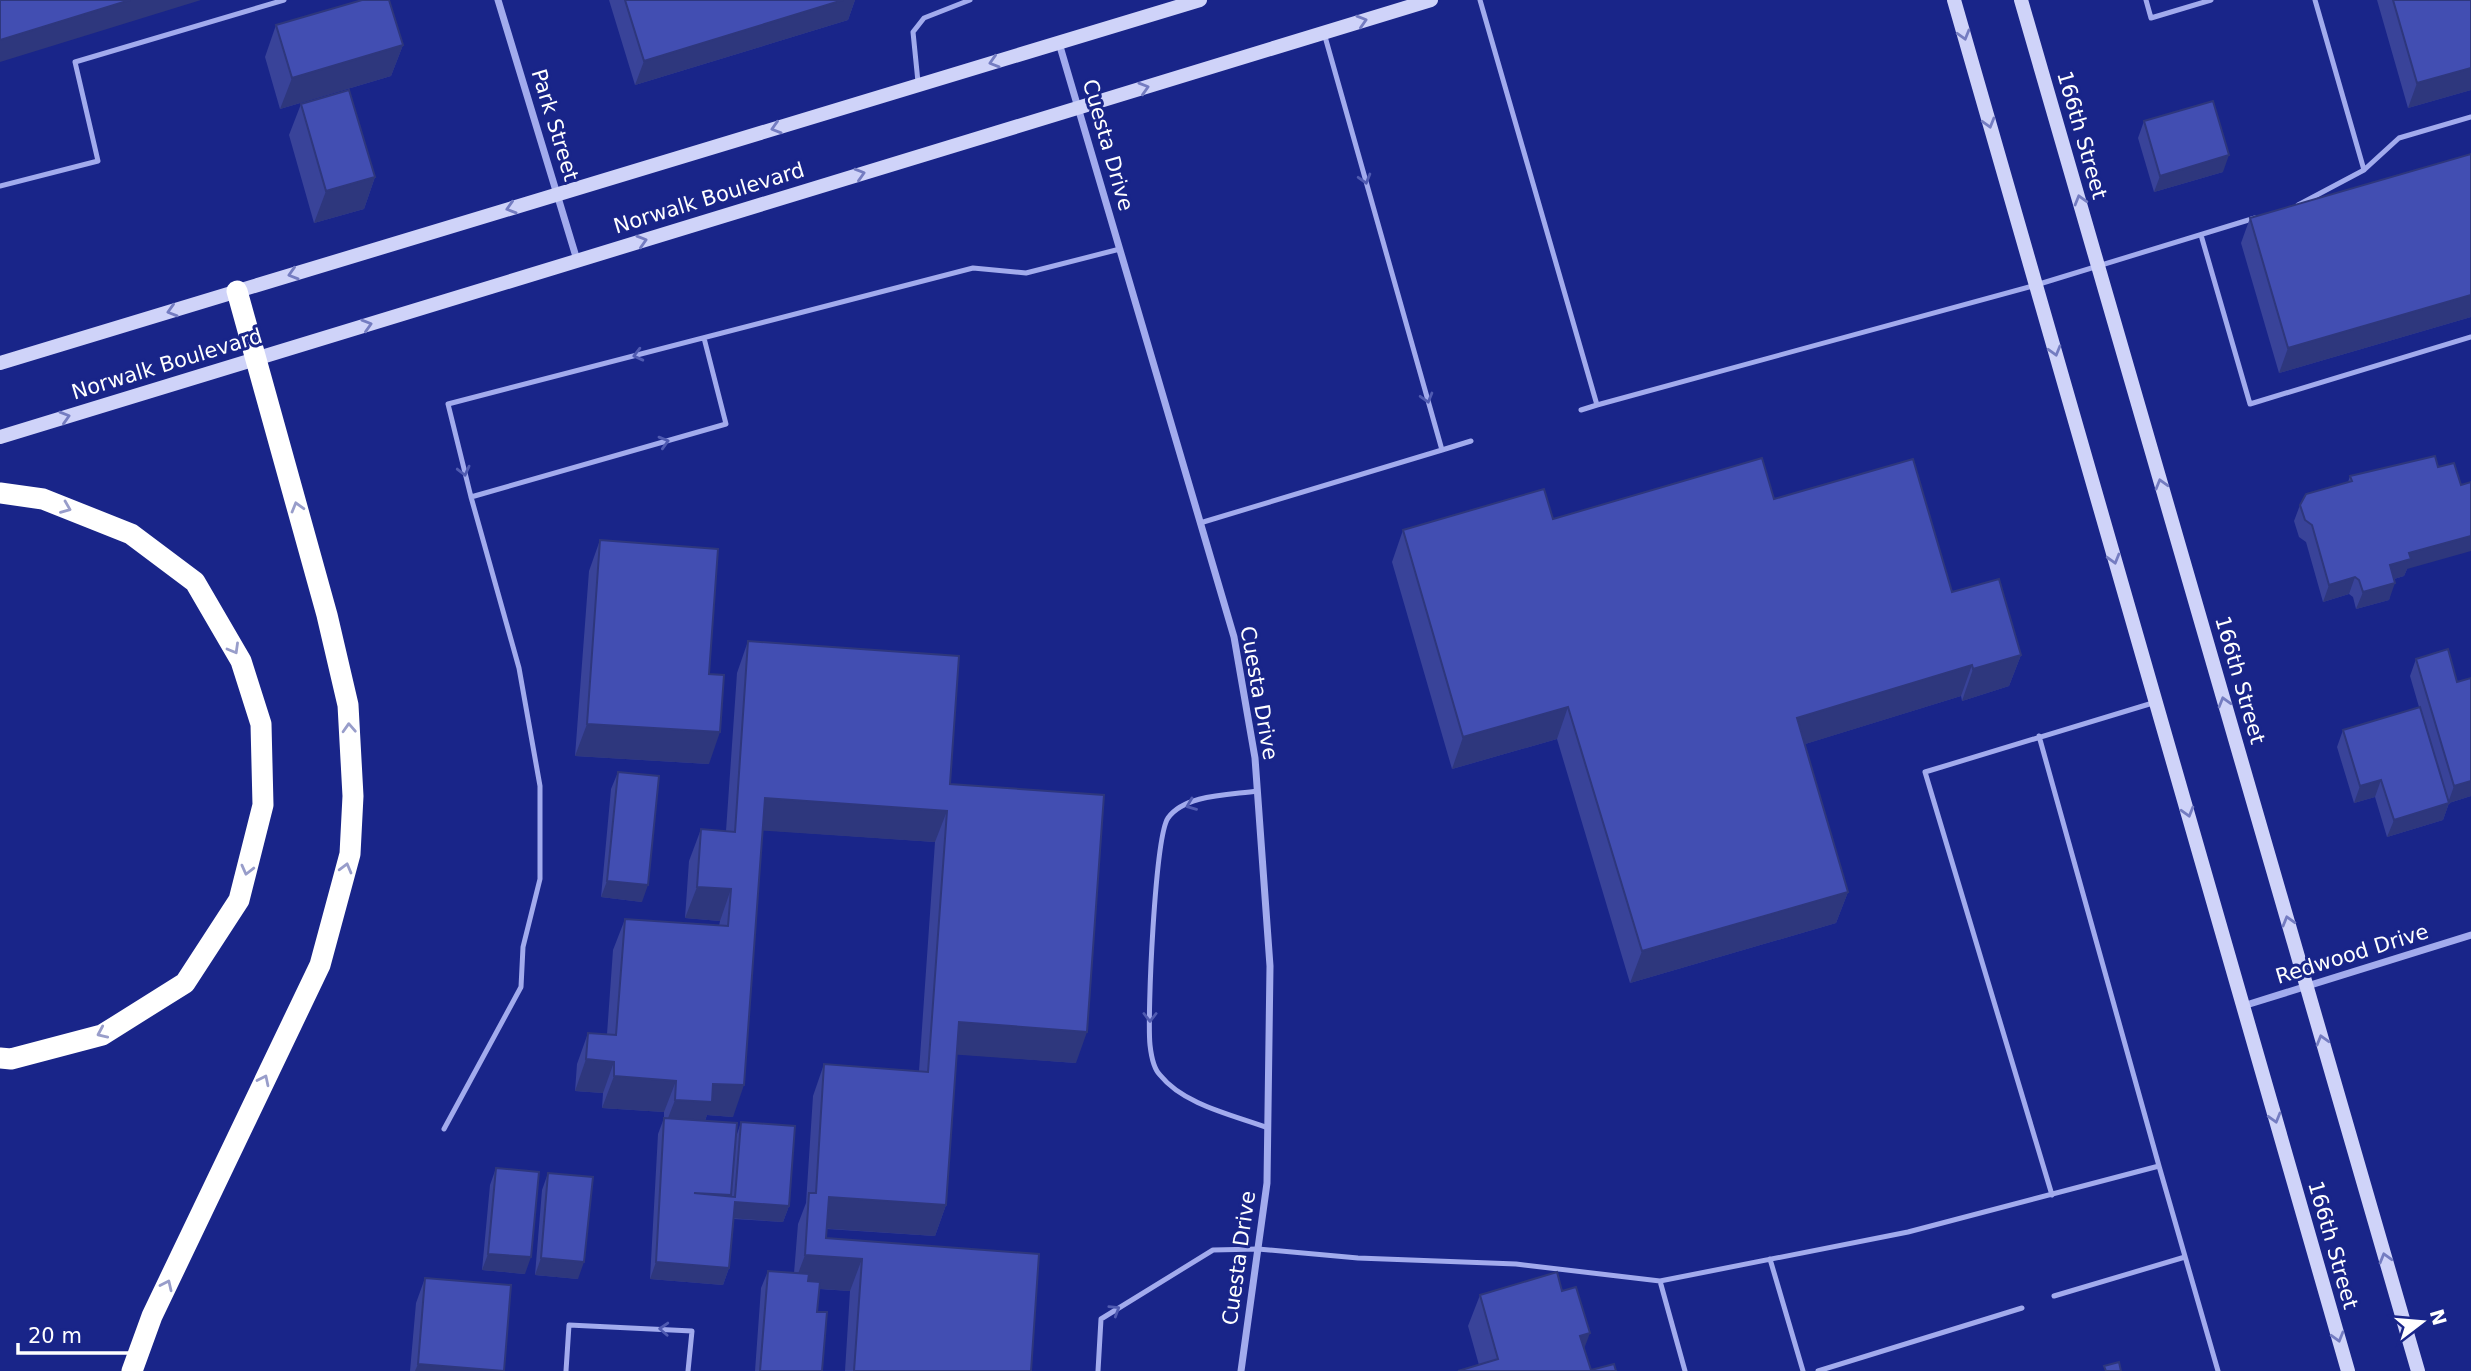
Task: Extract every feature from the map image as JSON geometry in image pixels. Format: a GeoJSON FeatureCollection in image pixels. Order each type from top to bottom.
{"type":"FeatureCollection","features":[{"type":"Feature","properties":{"kind":"highway"},"geometry":{"type":"LineString","coordinates":[[132,1371],[152,1316],[320,965],[350,854],[353,796],[348,705],[327,615],[237,291]]}},
{"type":"Feature","properties":{"kind":"highway"},"geometry":{"type":"LineString","coordinates":[[0,493],[43,499],[131,534],[195,582],[241,661],[261,724],[263,805],[239,900],[185,983],[102,1035],[11,1059],[0,1058]]}},
{"type":"Feature","properties":{"kind":"street","name":"Park Street"},"geometry":{"type":"LineString","coordinates":[[498,0],[577,261]]}},
{"type":"Feature","properties":{"kind":"street"},"geometry":{"type":"LineString","coordinates":[[0,363],[1200,0]]}},
{"type":"Feature","properties":{"kind":"street","name":"Norwalk Boulevard"},"geometry":{"type":"LineString","coordinates":[[0,437],[1431,0]]}},
{"type":"Feature","properties":{"kind":"street","name":"166th Street"},"geometry":{"type":"LineString","coordinates":[[1954,0],[2348,1371]]}},
{"type":"Feature","properties":{"kind":"street","name":"166th Street"},"geometry":{"type":"LineString","coordinates":[[2021,0],[2418,1371]]}},
{"type":"Feature","properties":{"kind":"street","name":"Cuesta Drive"},"geometry":{"type":"LineString","coordinates":[[1059,43],[1234,637],[1255,758],[1270,966],[1267,1183],[1241,1371]]}},
{"type":"Feature","properties":{"kind":"street","name":"Redwood Drive"},"geometry":{"type":"LineString","coordinates":[[2243,1006],[2471,935]]}},
{"type":"Feature","properties":{"kind":"lane"},"geometry":{"type":"LineString","coordinates":[[0,186],[98,161],[75,62],[284,0]]}},
{"type":"Feature","properties":{"kind":"lane"},"geometry":{"type":"LineString","coordinates":[[919,85],[913,32],[924,18],[970,0]]}},
{"type":"Feature","properties":{"kind":"lane"},"geometry":{"type":"LineString","coordinates":[[1479,0],[1597,405]]}},
{"type":"Feature","properties":{"kind":"lane"},"geometry":{"type":"LineString","coordinates":[[2146,0],[2151,18],[2211,0]]}},
{"type":"Feature","properties":{"kind":"lane"},"geometry":{"type":"LineString","coordinates":[[2315,0],[2364,170]]}},
{"type":"Feature","properties":{"kind":"lane"},"geometry":{"type":"LineString","coordinates":[[1324,33],[1442,450]]}},
{"type":"Feature","properties":{"kind":"lane"},"geometry":{"type":"LineString","coordinates":[[2286,209],[2364,170],[2399,138],[2471,117]]}},
{"type":"Feature","properties":{"kind":"lane"},"geometry":{"type":"LineString","coordinates":[[1581,410],[2036,285],[2261,216]]}},
{"type":"Feature","properties":{"kind":"lane"},"geometry":{"type":"LineString","coordinates":[[2201,235],[2250,404],[2471,337]]}},
{"type":"Feature","properties":{"kind":"lane"},"geometry":{"type":"LineString","coordinates":[[444,1129],[520,987],[523,947],[540,879],[540,786],[519,667],[448,404],[973,268],[1026,273],[1120,249]]}},
{"type":"Feature","properties":{"kind":"lane"},"geometry":{"type":"LineString","coordinates":[[471,496],[726,424],[704,338]]}},
{"type":"Feature","properties":{"kind":"lane"},"geometry":{"type":"LineString","coordinates":[[1200,523],[1471,441]]}},
{"type":"Feature","properties":{"kind":"lane"},"geometry":{"type":"LineString","coordinates":[[2052,1195],[1925,772],[2156,702]]}},
{"type":"Feature","properties":{"kind":"lane"},"geometry":{"type":"LineString","coordinates":[[2039,736],[2218,1371]]}},
{"type":"Feature","properties":{"kind":"lane"},"geometry":{"type":"LineString","coordinates":[[1257,791],[1187,804],[1167,819],[1160,852],[1150,975],[1150,1046],[1157,1073],[1177,1093],[1268,1128]]}},
{"type":"Feature","properties":{"kind":"lane"},"geometry":{"type":"LineString","coordinates":[[1098,1371],[1101,1319],[1213,1250],[1258,1249],[1358,1258],[1516,1264],[1660,1281],[1908,1232],[2159,1166]]}},
{"type":"Feature","properties":{"kind":"lane"},"geometry":{"type":"LineString","coordinates":[[2054,1296],[2185,1257]]}},
{"type":"Feature","properties":{"kind":"lane"},"geometry":{"type":"LineString","coordinates":[[1770,1259],[1803,1371]]}},
{"type":"Feature","properties":{"kind":"lane"},"geometry":{"type":"LineString","coordinates":[[1660,1281],[1685,1371]]}},
{"type":"Feature","properties":{"kind":"lane"},"geometry":{"type":"LineString","coordinates":[[1818,1371],[2022,1308]]}},
{"type":"Feature","properties":{"kind":"lane"},"geometry":{"type":"LineString","coordinates":[[566,1371],[569,1325],[692,1331],[688,1371]]}},
{"type":"Feature","properties":{"kind":"building"},"geometry":{"type":"Polygon","coordinates":[[[0,0],[130,0],[0,40],[0,0]]]}},
{"type":"Feature","properties":{"kind":"building"},"geometry":{"type":"Polygon","coordinates":[[[362,0],[389,0],[403,45],[292,78],[276,25],[362,0]]]}},
{"type":"Feature","properties":{"kind":"building"},"geometry":{"type":"Polygon","coordinates":[[[625,0],[843,0],[644,61],[625,0]]]}},
{"type":"Feature","properties":{"kind":"building"},"geometry":{"type":"Polygon","coordinates":[[[2393,0],[2471,0],[2471,68],[2417,83],[2393,0]]]}},
{"type":"Feature","properties":{"kind":"building"},"geometry":{"type":"Polygon","coordinates":[[[349,90],[375,177],[326,191],[301,104],[349,90]]]}},
{"type":"Feature","properties":{"kind":"building"},"geometry":{"type":"Polygon","coordinates":[[[2213,101],[2229,155],[2160,176],[2144,121],[2213,101]]]}},
{"type":"Feature","properties":{"kind":"building"},"geometry":{"type":"Polygon","coordinates":[[[2471,154],[2471,295],[2288,348],[2250,218],[2471,154]]]}},
{"type":"Feature","properties":{"kind":"building"},"geometry":{"type":"Polygon","coordinates":[[[2435,456],[2438,467],[2454,463],[2461,485],[2471,482],[2471,536],[2409,553],[2411,559],[2390,565],[2395,583],[2363,592],[2359,580],[2355,577],[2329,585],[2312,525],[2305,520],[2300,505],[2306,494],[2352,481],[2350,476],[2435,456]]]}},
{"type":"Feature","properties":{"kind":"building"},"geometry":{"type":"Polygon","coordinates":[[[1762,458],[1774,499],[1913,459],[1952,592],[1999,579],[2021,655],[1973,669],[1972,665],[1797,718],[1848,892],[1642,951],[1568,707],[1463,737],[1403,530],[1544,489],[1553,519],[1762,458]]]}},
{"type":"Feature","properties":{"kind":"building"},"geometry":{"type":"Polygon","coordinates":[[[600,540],[718,549],[709,674],[724,675],[720,732],[587,724],[600,540]]]}},
{"type":"Feature","properties":{"kind":"building"},"geometry":{"type":"Polygon","coordinates":[[[748,641],[959,656],[950,784],[1104,795],[1087,1032],[959,1022],[946,1205],[829,1197],[826,1238],[1039,1254],[1031,1371],[854,1371],[862,1259],[805,1255],[809,1193],[816,1193],[824,1064],[928,1072],[947,811],[765,798],[744,1085],[713,1084],[712,1102],[675,1100],[676,1081],[614,1076],[614,1062],[586,1059],[588,1033],[616,1035],[625,919],[728,926],[731,889],[697,887],[701,829],[735,832],[748,641]]]}},
{"type":"Feature","properties":{"kind":"building"},"geometry":{"type":"Polygon","coordinates":[[[2448,649],[2457,682],[2471,678],[2471,781],[2454,786],[2416,659],[2448,649]]]}},
{"type":"Feature","properties":{"kind":"building"},"geometry":{"type":"Polygon","coordinates":[[[2420,707],[2449,803],[2394,820],[2381,780],[2360,786],[2343,730],[2420,707]]]}},
{"type":"Feature","properties":{"kind":"building"},"geometry":{"type":"Polygon","coordinates":[[[618,772],[659,776],[648,885],[607,881],[618,772]]]}},
{"type":"Feature","properties":{"kind":"building"},"geometry":{"type":"Polygon","coordinates":[[[664,1118],[737,1123],[731,1195],[694,1193],[735,1197],[741,1122],[795,1126],[789,1206],[735,1202],[729,1268],[656,1262],[664,1118]]]}},
{"type":"Feature","properties":{"kind":"building"},"geometry":{"type":"Polygon","coordinates":[[[496,1168],[539,1172],[531,1257],[488,1254],[496,1168]]]}},
{"type":"Feature","properties":{"kind":"building"},"geometry":{"type":"Polygon","coordinates":[[[548,1173],[593,1177],[584,1262],[541,1258],[548,1173]]]}},
{"type":"Feature","properties":{"kind":"building"},"geometry":{"type":"Polygon","coordinates":[[[768,1271],[809,1274],[808,1281],[820,1282],[817,1312],[827,1312],[822,1371],[760,1371],[768,1271]]]}},
{"type":"Feature","properties":{"kind":"building"},"geometry":{"type":"Polygon","coordinates":[[[1557,1272],[1562,1291],[1576,1287],[1590,1333],[1580,1336],[1591,1370],[1614,1364],[1616,1371],[1458,1371],[1498,1359],[1480,1295],[1557,1272]]]}},
{"type":"Feature","properties":{"kind":"building"},"geometry":{"type":"Polygon","coordinates":[[[425,1278],[511,1285],[504,1371],[418,1364],[425,1278]]]}},
{"type":"Feature","properties":{"kind":"building"},"geometry":{"type":"Polygon","coordinates":[[[2119,1362],[2121,1371],[2106,1371],[2104,1366],[2119,1362]]]}}]}
